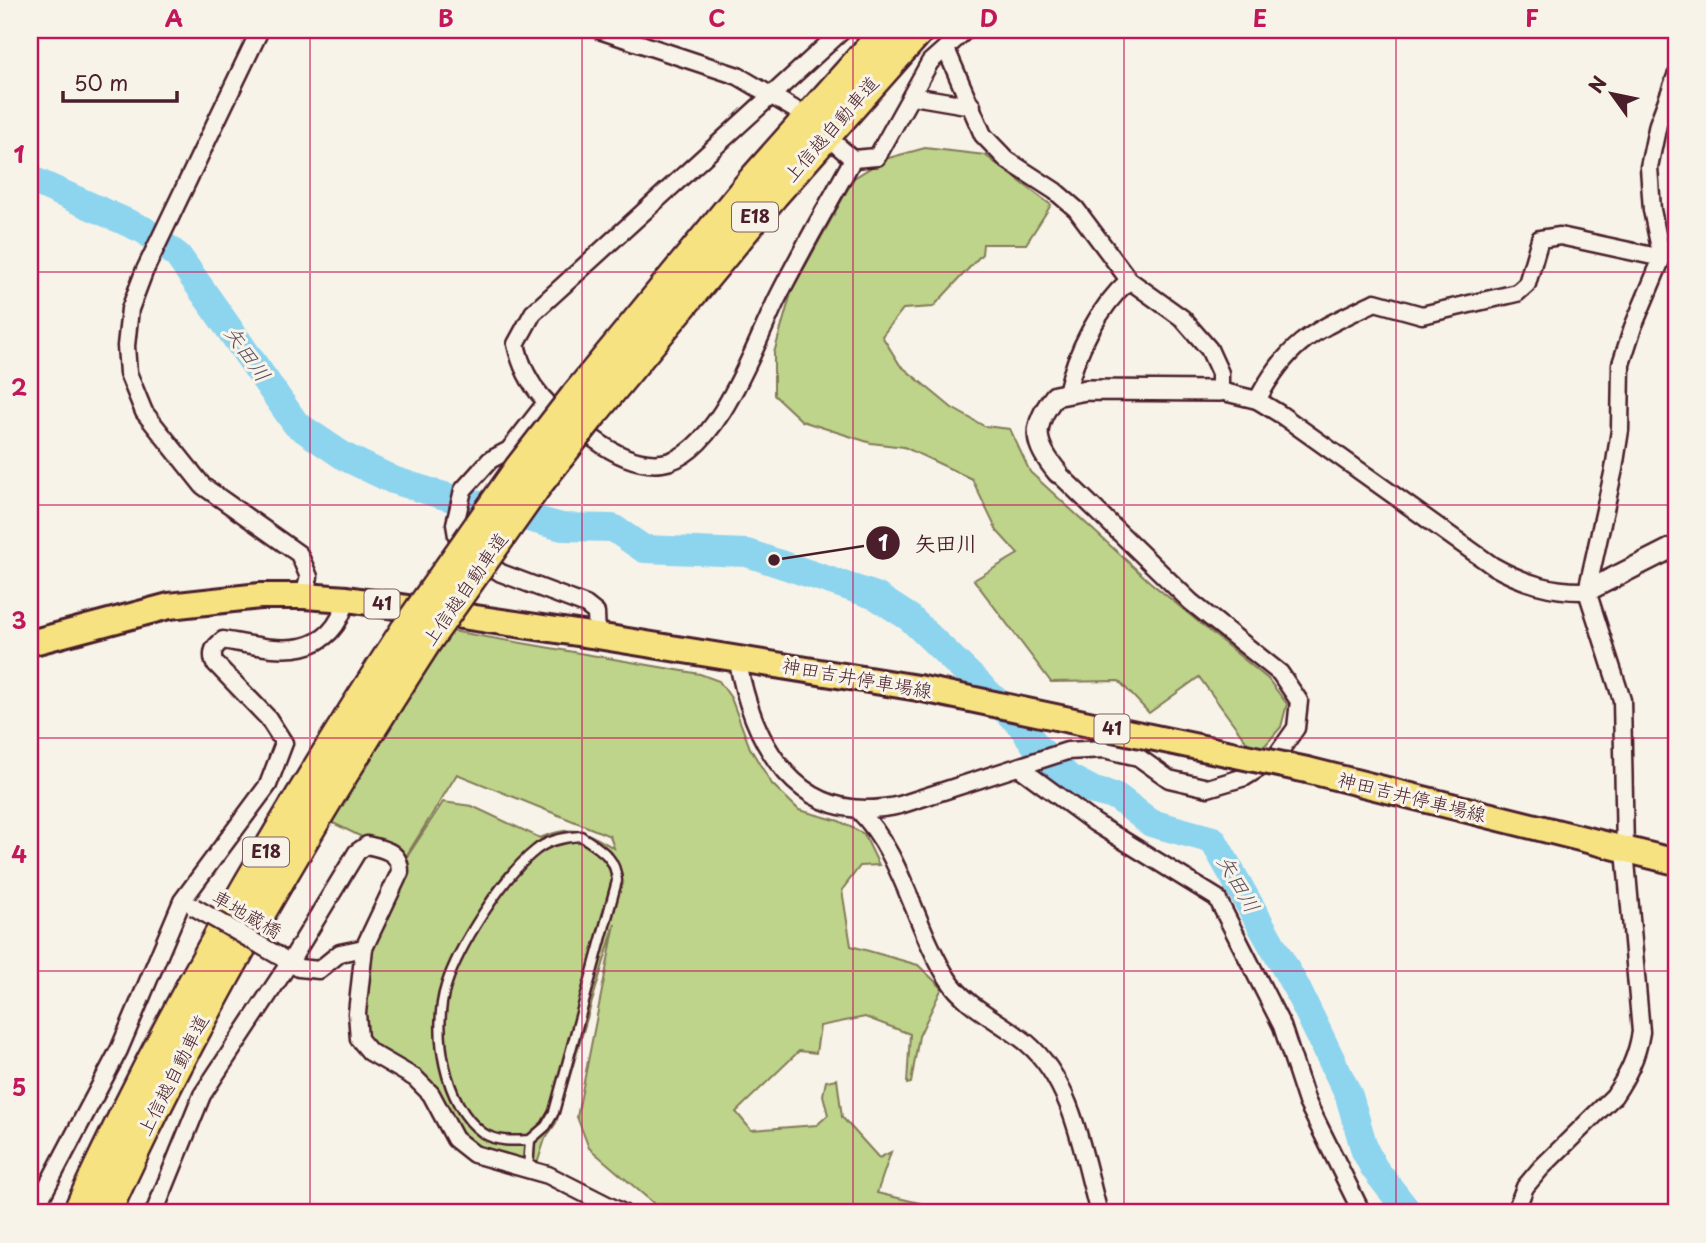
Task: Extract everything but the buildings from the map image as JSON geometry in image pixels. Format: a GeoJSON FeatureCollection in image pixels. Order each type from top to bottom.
{"type":"FeatureCollection","features":[{"type":"Feature","properties":{"kind":"highway","name":"上信越自動車道"},"geometry":{"type":"LineString","coordinates":[[585,403],[755,177],[886,30]]}},
{"type":"Feature","properties":{"kind":"highway","name":"上信越自動車道"},"geometry":{"type":"LineString","coordinates":[[106,1213],[215,992],[497,499],[920,30]]}},
{"type":"Feature","properties":{"kind":"highway","name":"上信越自動車道"},"geometry":{"type":"LineString","coordinates":[[77,1213],[139,1082],[246,885],[352,711],[417,635]]}},
{"type":"Feature","properties":{"kind":"highway"},"geometry":{"type":"LineString","coordinates":[[119,1213],[215,992]]}},
{"type":"Feature","properties":{"kind":"highway"},"geometry":{"type":"LineString","coordinates":[[69,1213],[93,1162],[139,1082]]}},
{"type":"Feature","properties":{"kind":"main road","name":"神田吉井停車場線"},"geometry":{"type":"LineString","coordinates":[[30,643],[169,606],[260,596],[347,598],[737,657],[918,688],[1307,771],[1676,862]]}},
{"type":"Feature","properties":{"kind":"street"},"geometry":{"type":"LineString","coordinates":[[260,30],[144,272],[130,309],[125,346],[128,373],[144,412],[203,486],[299,554],[309,577],[304,596]]}},
{"type":"Feature","properties":{"kind":"street"},"geometry":{"type":"LineString","coordinates":[[599,30],[738,76],[794,108]]}},
{"type":"Feature","properties":{"kind":"street"},"geometry":{"type":"LineString","coordinates":[[843,30],[533,313],[516,344],[521,366],[545,404],[609,450],[635,461],[663,463],[688,451],[706,433],[738,384],[778,298],[853,159]]}},
{"type":"Feature","properties":{"kind":"street"},"geometry":{"type":"LineString","coordinates":[[838,146],[853,159],[877,157],[930,62],[966,30]]}},
{"type":"Feature","properties":{"kind":"street"},"geometry":{"type":"LineString","coordinates":[[946,49],[983,135],[1007,160],[1055,191],[1076,209],[1129,280],[1182,318],[1209,349],[1220,373],[1220,391]]}},
{"type":"Feature","properties":{"kind":"street"},"geometry":{"type":"LineString","coordinates":[[1515,1213],[1525,1187],[1614,1096],[1637,1056],[1641,1032],[1625,850],[1622,700],[1587,592],[1620,430],[1621,364],[1633,327],[1662,258],[1654,220],[1649,167],[1658,124],[1676,76]]}},
{"type":"Feature","properties":{"kind":"street"},"geometry":{"type":"LineString","coordinates":[[913,96],[972,106]]}},
{"type":"Feature","properties":{"kind":"street"},"geometry":{"type":"LineString","coordinates":[[1257,400],[1294,345],[1375,302],[1422,315],[1517,293],[1527,284],[1541,239],[1560,236],[1662,258]]}},
{"type":"Feature","properties":{"kind":"street"},"geometry":{"type":"LineString","coordinates":[[1067,392],[1073,363],[1113,295],[1129,280]]}},
{"type":"Feature","properties":{"kind":"street"},"geometry":{"type":"LineString","coordinates":[[737,657],[744,699],[766,746],[780,765],[794,781],[824,801],[858,810],[900,805],[1067,751],[1104,749],[1138,757],[1169,779],[1208,788],[1245,777],[1274,759],[1296,728],[1298,701],[1280,673],[1191,602],[1058,473],[1043,455],[1037,437],[1040,416],[1055,396],[1067,392],[1220,391],[1257,400],[1493,566],[1514,578],[1553,590],[1587,592],[1676,546]]}},
{"type":"Feature","properties":{"kind":"street"},"geometry":{"type":"LineString","coordinates":[[545,404],[509,450],[490,460],[463,490],[455,524],[457,536],[465,549],[501,573],[586,605],[596,613],[597,636]]}},
{"type":"Feature","properties":{"kind":"street"},"geometry":{"type":"LineString","coordinates":[[33,1213],[119,1050],[188,904],[268,785],[284,743],[268,718],[214,662],[212,654],[215,646],[223,640],[283,650],[308,646],[332,629],[344,611],[347,598]]}},
{"type":"Feature","properties":{"kind":"street"},"geometry":{"type":"LineString","coordinates":[[1027,764],[1095,823],[1217,898],[1282,1026],[1307,1102],[1362,1213]]}},
{"type":"Feature","properties":{"kind":"street"},"geometry":{"type":"LineString","coordinates":[[858,810],[877,832],[948,979],[968,1000],[1028,1044],[1050,1069],[1063,1092],[1099,1213]]}},
{"type":"Feature","properties":{"kind":"street"},"geometry":{"type":"LineString","coordinates":[[154,1213],[202,1095],[284,959],[357,852],[368,845],[394,853],[400,862],[400,872],[364,948],[357,1013],[359,1040],[370,1052],[415,1078],[430,1094],[455,1139],[474,1154],[528,1169],[589,1194],[623,1213]]}},
{"type":"Feature","properties":{"kind":"street","name":"車地蔵橋"},"geometry":{"type":"LineString","coordinates":[[188,904],[284,959]]}},
{"type":"Feature","properties":{"kind":"street"},"geometry":{"type":"LineString","coordinates":[[284,959],[309,971],[319,970],[340,953],[364,948]]}},
{"type":"Feature","properties":{"kind":"lane"},"geometry":{"type":"LineString","coordinates":[[528,1169],[530,1140],[546,1126],[554,1112],[617,881],[616,865],[605,852],[581,836],[564,837],[538,848],[512,874],[458,956],[445,988],[441,1015],[448,1083],[468,1120],[485,1134],[511,1141],[530,1140]]}},
{"type":"Feature","properties":{"kind":"green space"},"geometry":{"type":"Polygon","coordinates":[[[925,148],[985,155],[1051,205],[1026,244],[983,244],[982,254],[933,307],[903,309],[882,336],[900,365],[952,408],[984,426],[1010,429],[1030,472],[1150,582],[1268,679],[1287,704],[1281,727],[1262,749],[1249,745],[1199,677],[1149,713],[1119,681],[1051,682],[974,580],[1018,554],[997,531],[972,479],[904,447],[871,443],[802,421],[774,395],[774,353],[792,290],[854,178],[885,159],[925,148]]]}},
{"type":"Feature","properties":{"kind":"green space"},"geometry":{"type":"Polygon","coordinates":[[[446,630],[700,674],[719,681],[731,698],[750,748],[772,784],[799,810],[839,821],[864,834],[879,865],[860,866],[842,890],[851,946],[918,965],[942,988],[919,1036],[911,1083],[907,1084],[910,1034],[865,1017],[820,1026],[816,1053],[799,1051],[736,1112],[751,1130],[817,1125],[828,1115],[823,1095],[826,1081],[837,1079],[842,1117],[879,1158],[891,1152],[877,1193],[962,1213],[665,1213],[589,1148],[577,1117],[615,924],[556,1123],[545,1139],[536,1167],[476,1151],[458,1137],[435,1093],[372,1045],[364,1035],[363,1017],[368,949],[403,863],[443,802],[472,806],[540,838],[562,831],[579,831],[614,848],[610,836],[457,774],[405,858],[331,822],[446,630]]]}},
{"type":"Feature","properties":{"kind":"waterway","name":"矢田川"},"geometry":{"type":"LineString","coordinates":[[30,179],[144,230],[178,256],[296,424],[345,457],[393,480],[441,495],[562,527],[613,528],[644,549],[747,553],[876,596],[910,618],[1021,725],[1036,746],[1069,778],[1094,791],[1117,797],[1151,823],[1213,840],[1297,989],[1349,1096],[1365,1151],[1374,1168],[1409,1213]]}},
{"type":"Feature","properties":{"kind":"place","name":"矢田川"},"geometry":{"type":"Point","coordinates":[774,560]}}]}
